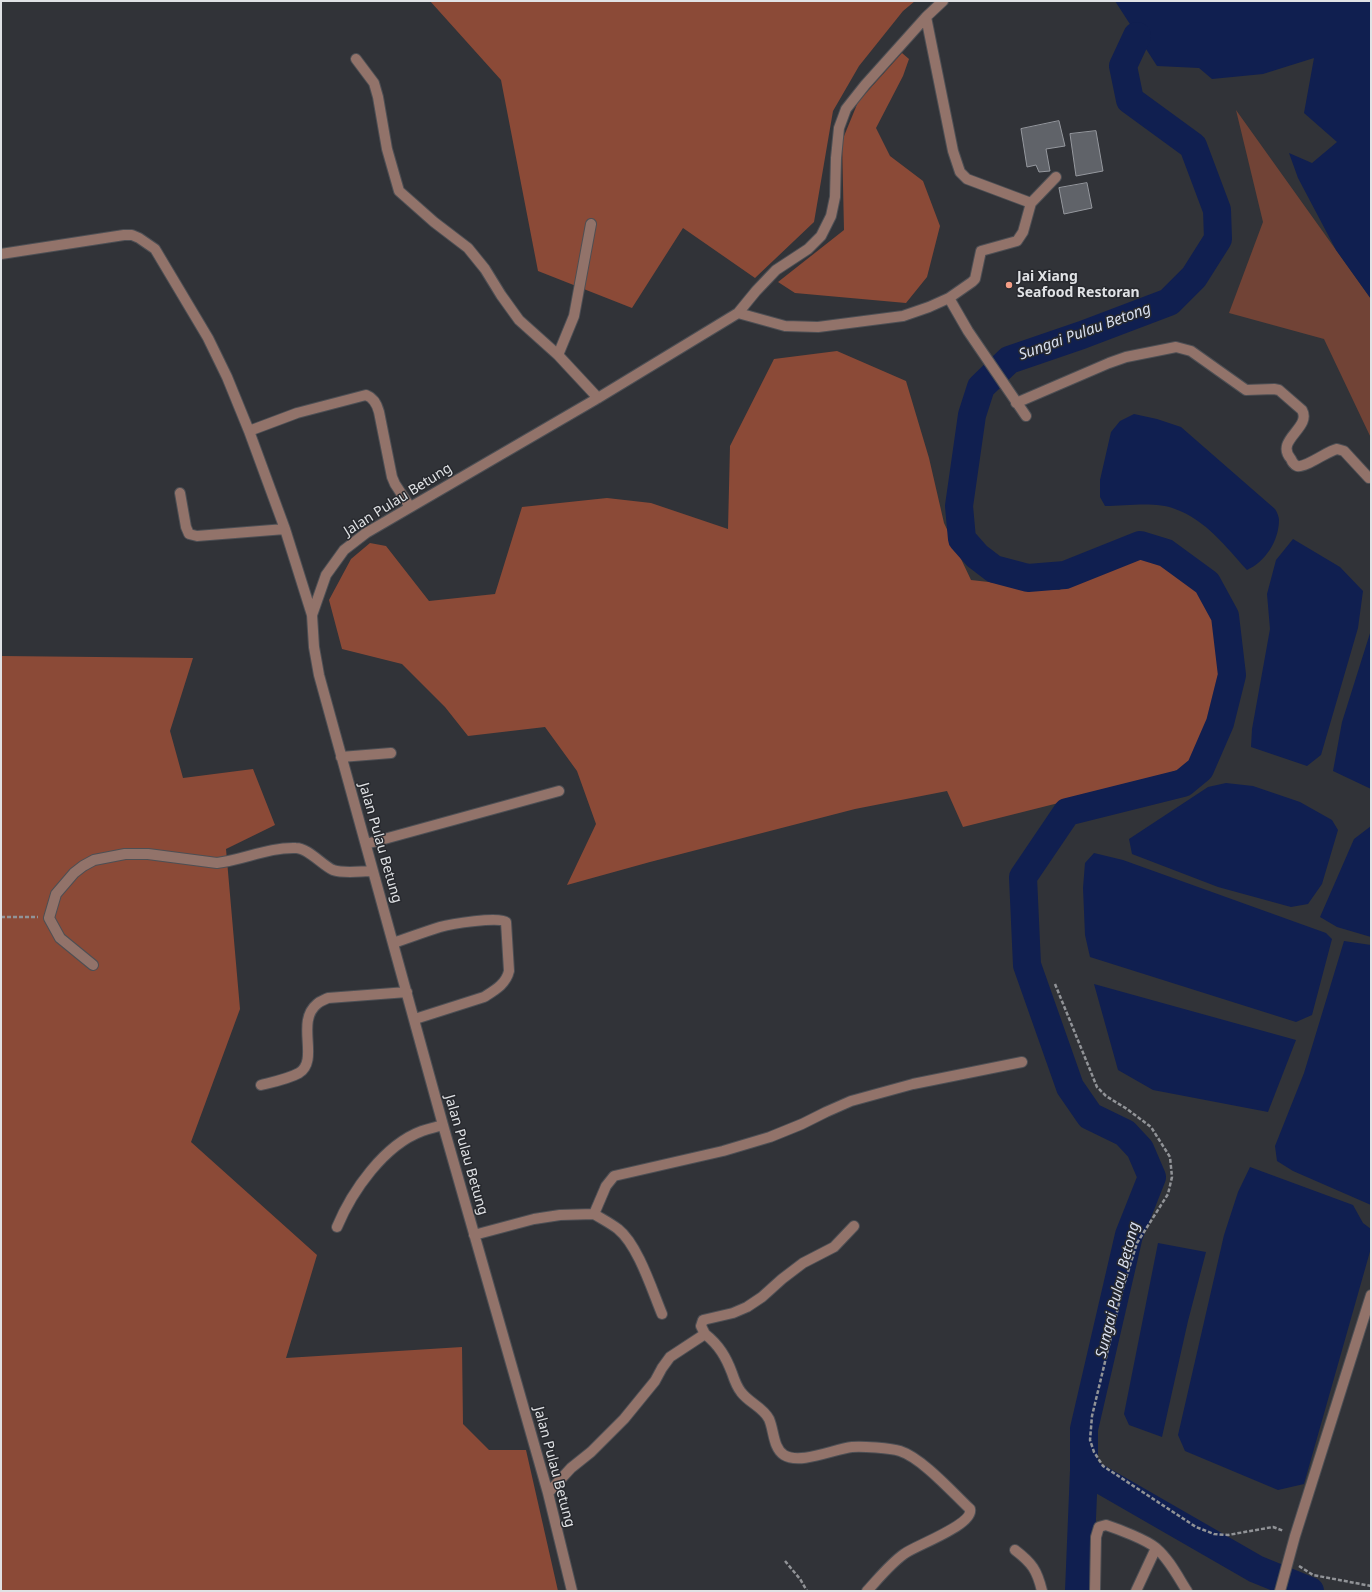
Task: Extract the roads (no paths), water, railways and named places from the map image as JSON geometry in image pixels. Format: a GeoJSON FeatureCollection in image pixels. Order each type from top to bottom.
{"type":"FeatureCollection","features":[{"type":"Feature","properties":{"kind":"street","name":"Jalan Pulau Betung"},"geometry":{"type":"LineString","coordinates":[[572,1591],[548,1493],[474,1236],[319,676],[314,647],[312,615],[326,575],[344,550],[366,533],[410,506],[598,398],[738,313],[776,270],[808,249],[821,236],[831,216],[835,197],[836,158],[839,128],[846,109],[865,85],[926,17],[943,1]]}},
{"type":"Feature","properties":{"kind":"street"},"geometry":{"type":"LineString","coordinates":[[926,17],[953,151],[960,172],[967,179],[1031,203]]}},
{"type":"Feature","properties":{"kind":"street"},"geometry":{"type":"LineString","coordinates":[[356,59],[374,84],[378,97],[387,149],[399,191],[434,222],[468,248],[485,269],[519,320],[558,355],[598,398]]}},
{"type":"Feature","properties":{"kind":"street"},"geometry":{"type":"LineString","coordinates":[[738,313],[785,326],[818,327],[903,316],[929,307],[949,298],[975,279],[981,251],[1012,242],[1020,238],[1031,203],[1056,176]]}},
{"type":"Feature","properties":{"kind":"street"},"geometry":{"type":"LineString","coordinates":[[558,355],[574,316],[591,224]]}},
{"type":"Feature","properties":{"kind":"street"},"geometry":{"type":"LineString","coordinates":[[1,254],[132,235],[148,243],[155,249],[208,338],[227,377],[249,430],[284,529],[312,615]]}},
{"type":"Feature","properties":{"kind":"street"},"geometry":{"type":"LineString","coordinates":[[949,298],[968,331],[1026,416]]}},
{"type":"Feature","properties":{"kind":"street"},"geometry":{"type":"LineString","coordinates":[[1015,400],[1126,357],[1176,347],[1191,351],[1246,390],[1279,390],[1302,410],[1304,413],[1302,422],[1286,446],[1287,455],[1295,465],[1304,465],[1337,449],[1344,451],[1369,478]]}},
{"type":"Feature","properties":{"kind":"street"},"geometry":{"type":"LineString","coordinates":[[249,430],[315,408],[366,395],[370,397],[377,405],[380,412],[392,478],[410,506]]}},
{"type":"Feature","properties":{"kind":"street"},"geometry":{"type":"LineString","coordinates":[[180,493],[186,526],[190,534],[197,536],[284,529]]}},
{"type":"Feature","properties":{"kind":"street"},"geometry":{"type":"LineString","coordinates":[[341,757],[391,753]]}},
{"type":"Feature","properties":{"kind":"street"},"geometry":{"type":"LineString","coordinates":[[366,844],[558,791]]}},
{"type":"Feature","properties":{"kind":"street"},"geometry":{"type":"LineString","coordinates":[[93,965],[60,938],[49,918],[56,894],[83,866],[94,860],[125,854],[148,854],[217,863],[227,862],[269,851],[297,848],[305,851],[332,869],[339,871],[373,871]]}},
{"type":"Feature","properties":{"kind":"street"},"geometry":{"type":"LineString","coordinates":[[392,943],[441,927],[502,919],[506,922],[509,972],[507,979],[494,991],[484,997],[415,1019]]}},
{"type":"Feature","properties":{"kind":"street"},"geometry":{"type":"LineString","coordinates":[[261,1086],[300,1072],[306,1066],[308,1057],[306,1026],[309,1014],[317,1004],[328,998],[407,992]]}},
{"type":"Feature","properties":{"kind":"street"},"geometry":{"type":"LineString","coordinates":[[594,1214],[606,1186],[614,1176],[722,1151],[770,1137],[851,1101],[913,1084],[1022,1062]]}},
{"type":"Feature","properties":{"kind":"street"},"geometry":{"type":"LineString","coordinates":[[337,1227],[345,1207],[373,1168],[386,1154],[408,1138],[421,1131],[443,1125]]}},
{"type":"Feature","properties":{"kind":"street"},"geometry":{"type":"LineString","coordinates":[[474,1236],[534,1219],[560,1215],[594,1214],[618,1229],[625,1236],[635,1252],[662,1314]]}},
{"type":"Feature","properties":{"kind":"street"},"geometry":{"type":"LineString","coordinates":[[854,1226],[834,1247],[803,1263],[782,1278],[762,1297],[747,1307],[703,1320],[701,1326],[705,1334],[721,1349],[741,1393],[764,1411],[769,1419],[777,1448],[782,1454],[788,1457],[808,1457],[850,1447],[862,1446],[900,1451],[913,1458],[930,1471],[970,1509],[971,1512],[964,1522],[947,1533],[914,1547],[904,1554],[893,1563],[868,1591]]}},
{"type":"Feature","properties":{"kind":"street"},"geometry":{"type":"LineString","coordinates":[[1280,1590],[1295,1536],[1371,1294]]}},
{"type":"Feature","properties":{"kind":"street"},"geometry":{"type":"LineString","coordinates":[[548,1493],[571,1468],[591,1452],[624,1420],[655,1381],[670,1357],[705,1334]]}},
{"type":"Feature","properties":{"kind":"street"},"geometry":{"type":"LineString","coordinates":[[1095,1591],[1096,1537],[1099,1527],[1106,1525],[1122,1530],[1156,1548],[1170,1564],[1186,1591]]}},
{"type":"Feature","properties":{"kind":"street"},"geometry":{"type":"LineString","coordinates":[[1136,1591],[1156,1548]]}},
{"type":"Feature","properties":{"kind":"street"},"geometry":{"type":"LineString","coordinates":[[1015,1550],[1032,1565],[1038,1576],[1042,1591]]}},
{"type":"Feature","properties":{"kind":"water"},"geometry":{"type":"Polygon","coordinates":[[[1115,1],[1371,1],[1371,299],[1336,250],[1298,178],[1289,153],[1312,163],[1337,142],[1304,113],[1314,58],[1263,74],[1212,79],[1199,68],[1157,66],[1115,1]]]}},
{"type":"Feature","properties":{"kind":"water"},"geometry":{"type":"Polygon","coordinates":[[[1134,414],[1157,419],[1181,427],[1275,509],[1279,520],[1277,536],[1270,550],[1260,562],[1247,570],[1223,543],[1206,527],[1175,509],[1159,505],[1141,504],[1105,506],[1100,497],[1100,480],[1111,432],[1120,421],[1134,414]]]}},
{"type":"Feature","properties":{"kind":"water"},"geometry":{"type":"Polygon","coordinates":[[[1293,539],[1340,567],[1363,591],[1358,628],[1321,755],[1307,766],[1251,747],[1252,729],[1270,629],[1267,594],[1276,560],[1293,539]]]}},
{"type":"Feature","properties":{"kind":"water"},"geometry":{"type":"Polygon","coordinates":[[[1371,630],[1371,789],[1333,771],[1342,722],[1371,630]]]}},
{"type":"Feature","properties":{"kind":"water"},"geometry":{"type":"Polygon","coordinates":[[[1226,783],[1253,786],[1300,802],[1332,820],[1338,830],[1322,884],[1308,904],[1291,907],[1218,887],[1132,854],[1129,839],[1208,787],[1226,783]]]}},
{"type":"Feature","properties":{"kind":"water"},"geometry":{"type":"Polygon","coordinates":[[[1371,826],[1371,937],[1337,927],[1320,917],[1354,839],[1371,826]]]}},
{"type":"Feature","properties":{"kind":"water"},"geometry":{"type":"Polygon","coordinates":[[[1094,853],[1123,860],[1326,933],[1332,939],[1312,1015],[1296,1022],[1090,957],[1085,935],[1083,888],[1085,863],[1094,853]]]}},
{"type":"Feature","properties":{"kind":"water"},"geometry":{"type":"Polygon","coordinates":[[[1344,941],[1371,945],[1371,1205],[1293,1171],[1277,1161],[1275,1146],[1304,1073],[1344,941]]]}},
{"type":"Feature","properties":{"kind":"water"},"geometry":{"type":"Polygon","coordinates":[[[1094,984],[1296,1040],[1268,1112],[1153,1090],[1118,1070],[1094,984]]]}},
{"type":"Feature","properties":{"kind":"water"},"geometry":{"type":"Polygon","coordinates":[[[1250,1167],[1353,1205],[1363,1223],[1371,1229],[1371,1248],[1304,1484],[1278,1490],[1185,1451],[1178,1435],[1224,1235],[1238,1192],[1250,1167]]]}},
{"type":"Feature","properties":{"kind":"water"},"geometry":{"type":"Polygon","coordinates":[[[1158,1243],[1206,1252],[1188,1321],[1162,1437],[1129,1425],[1124,1414],[1158,1243]]]}},
{"type":"Feature","properties":{"kind":"waterway","name":"Sungai Pulau Betong"},"geometry":{"type":"LineString","coordinates":[[1079,1591],[1084,1470],[1084,1429],[1129,1235],[1152,1177],[1140,1149],[1125,1133],[1090,1116],[1070,1087],[1027,965],[1023,877],[1067,812],[1183,783],[1200,769],[1220,723],[1232,675],[1225,616],[1207,583],[1166,553],[1140,545],[1065,575],[1028,578],[994,569],[977,556],[962,539],[959,506],[972,415],[981,387],[1009,360],[1082,335],[1169,302],[1194,277],[1218,239],[1217,210],[1193,146],[1130,100],[1123,66],[1137,36]]}},
{"type":"Feature","properties":{"kind":"waterway"},"geometry":{"type":"LineString","coordinates":[[1084,1470],[1256,1569],[1310,1591]]}},
{"type":"Feature","properties":{"kind":"place","name":"Jai Xiang Seafood Restoran"},"geometry":{"type":"Point","coordinates":[1009,285]}}]}
